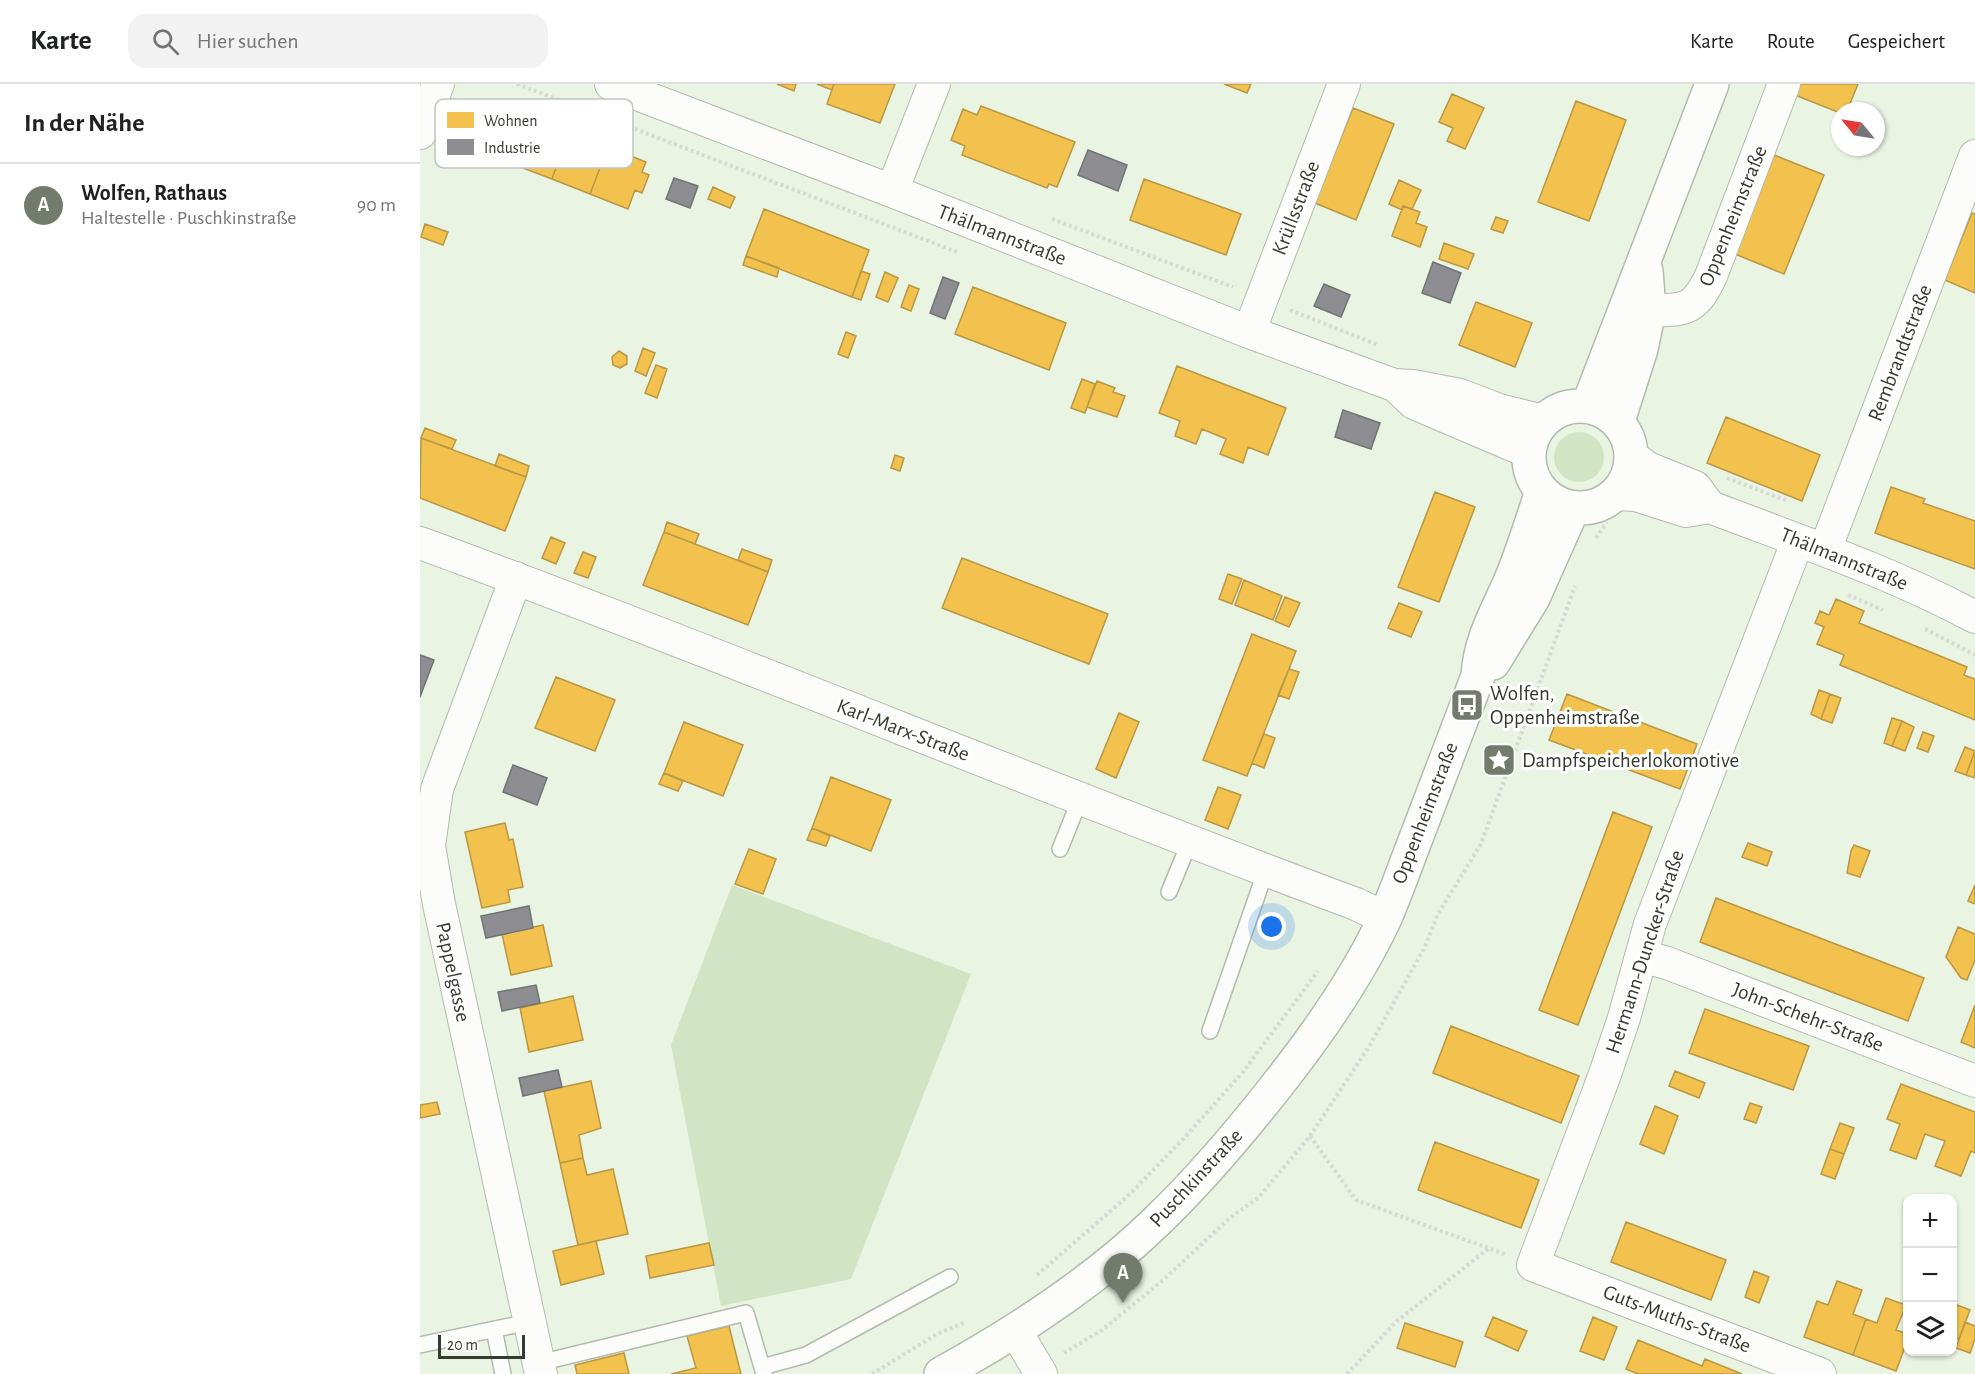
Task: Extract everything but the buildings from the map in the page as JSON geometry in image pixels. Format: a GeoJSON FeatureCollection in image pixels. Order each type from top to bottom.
{"type":"FeatureCollection","features":[{"type":"Feature","properties":{"kind":"street"},"geometry":{"type":"LineString","coordinates":[[420,133],[438,84]]}},
{"type":"Feature","properties":{"kind":"street","name":"Thälmannstraße"},"geometry":{"type":"LineString","coordinates":[[611,84],[1249,332],[1394,385],[1460,394],[1499,410],[1543,421]]}},
{"type":"Feature","properties":{"kind":"street"},"geometry":{"type":"LineString","coordinates":[[891,191],[934,84]]}},
{"type":"Feature","properties":{"kind":"street","name":"Krüllsstraße"},"geometry":{"type":"LineString","coordinates":[[1249,332],[1344,84]]}},
{"type":"Feature","properties":{"kind":"street"},"geometry":{"type":"LineString","coordinates":[[1588,406],[1712,84]]}},
{"type":"Feature","properties":{"kind":"street","name":"Oppenheimstraße"},"geometry":{"type":"LineString","coordinates":[[1649,310],[1679,310],[1702,296],[1785,84]]}},
{"type":"Feature","properties":{"kind":"street","name":"Rembrandtstraße"},"geometry":{"type":"LineString","coordinates":[[1811,545],[1975,156]]}},
{"type":"Feature","properties":{"kind":"street"},"geometry":{"type":"LineString","coordinates":[[1618,422],[1641,349],[1649,310],[1644,260]]}},
{"type":"Feature","properties":{"kind":"street","name":"Thälmannstraße"},"geometry":{"type":"LineString","coordinates":[[1394,385],[1414,403],[1529,452]]}},
{"type":"Feature","properties":{"kind":"street"},"geometry":{"type":"LineString","coordinates":[[1568,406],[1588,406],[1604,411],[1618,422],[1628,437],[1632,456],[1630,470],[1616,507],[1573,508],[1556,502],[1542,491],[1534,479],[1530,466],[1529,452],[1536,430],[1543,421],[1568,406]]}},
{"type":"Feature","properties":{"kind":"street","name":"Thälmannstraße"},"geometry":{"type":"LineString","coordinates":[[1632,456],[1648,468],[1695,487],[1710,507]]}},
{"type":"Feature","properties":{"kind":"street","name":"Oppenheimstraße"},"geometry":{"type":"LineString","coordinates":[[1385,918],[1478,676],[1479,656],[1513,575],[1542,491]]}},
{"type":"Feature","properties":{"kind":"street","name":"Thälmannstraße"},"geometry":{"type":"LineString","coordinates":[[1616,507],[1636,495],[1686,511],[1710,507],[1911,586],[1975,617]]}},
{"type":"Feature","properties":{"kind":"street","name":"Oppenheimstraße"},"geometry":{"type":"LineString","coordinates":[[1478,676],[1492,664],[1533,598],[1573,508]]}},
{"type":"Feature","properties":{"kind":"street","name":"Karl-Marx-Straße"},"geometry":{"type":"LineString","coordinates":[[420,543],[516,578],[1080,799],[1356,904],[1385,918]]}},
{"type":"Feature","properties":{"kind":"street","name":"Hermann-Duncker-Straße"},"geometry":{"type":"LineString","coordinates":[[1533,1265],[1604,1077],[1624,1018],[1654,913],[1811,545]]}},
{"type":"Feature","properties":{"kind":"street","name":"Pappelgasse"},"geometry":{"type":"LineString","coordinates":[[516,578],[437,789],[429,846],[441,916],[540,1369]]}},
{"type":"Feature","properties":{"kind":"street","name":"Puschkinstraße"},"geometry":{"type":"LineString","coordinates":[[941,1374],[1015,1330],[1071,1292],[1116,1258],[1155,1224],[1211,1166],[1278,1084],[1335,1006],[1360,966],[1385,918]]}},
{"type":"Feature","properties":{"kind":"street","name":"John-Schehr-Straße"},"geometry":{"type":"LineString","coordinates":[[1641,956],[1667,963],[1975,1081]]}},
{"type":"Feature","properties":{"kind":"street","name":"Guts-Muths-Straße"},"geometry":{"type":"LineString","coordinates":[[1533,1265],[1820,1374]]}},
{"type":"Feature","properties":{"kind":"street"},"geometry":{"type":"LineString","coordinates":[[1015,1330],[1039,1371]]}},
{"type":"Feature","properties":{"kind":"lane"},"geometry":{"type":"LineString","coordinates":[[1060,849],[1080,799]]}},
{"type":"Feature","properties":{"kind":"lane"},"geometry":{"type":"LineString","coordinates":[[1169,892],[1190,841]]}},
{"type":"Feature","properties":{"kind":"lane"},"geometry":{"type":"LineString","coordinates":[[1210,1031],[1266,870]]}},
{"type":"Feature","properties":{"kind":"lane"},"geometry":{"type":"LineString","coordinates":[[540,1369],[746,1313],[763,1371],[806,1355],[950,1277]]}},
{"type":"Feature","properties":{"kind":"lane"},"geometry":{"type":"LineString","coordinates":[[420,1345],[529,1322]]}},
{"type":"Feature","properties":{"kind":"lane"},"geometry":{"type":"LineString","coordinates":[[494,1329],[503,1374]]}},
{"type":"Feature","properties":{"kind":"path"},"geometry":{"type":"LineString","coordinates":[[1594,541],[1616,507]]}},
{"type":"Feature","properties":{"kind":"path"},"geometry":{"type":"LineString","coordinates":[[1039,1371],[1102,1330],[1161,1281],[1231,1217],[1259,1197],[1310,1136],[1370,1045],[1425,947],[1438,914],[1481,844],[1576,582]]}},
{"type":"Feature","properties":{"kind":"path"},"geometry":{"type":"LineString","coordinates":[[1847,595],[1891,613]]}},
{"type":"Feature","properties":{"kind":"path"},"geometry":{"type":"LineString","coordinates":[[1923,628],[1975,655]]}},
{"type":"Feature","properties":{"kind":"path"},"geometry":{"type":"LineString","coordinates":[[1310,1136],[1356,1200],[1533,1265]]}},
{"type":"Feature","properties":{"kind":"path"},"geometry":{"type":"LineString","coordinates":[[1347,1374],[1397,1321],[1489,1248]]}},
{"type":"Feature","properties":{"kind":"green space"},"geometry":{"type":"Polygon","coordinates":[[[1579,432],[1593,436],[1600,443],[1604,457],[1600,471],[1593,478],[1579,482],[1565,478],[1558,471],[1554,457],[1558,443],[1565,436],[1579,432]]]}},
{"type":"Feature","properties":{"kind":"green space"},"geometry":{"type":"Polygon","coordinates":[[[732,885],[971,974],[851,1279],[721,1306],[671,1045],[732,885]]]}},
{"type":"Feature","properties":{"kind":"place","name":"Wolfen, Oppenheimstraße"},"geometry":{"type":"Point","coordinates":[1467,705]}},
{"type":"Feature","properties":{"kind":"place","name":"Dampfspeicherlokomotive"},"geometry":{"type":"Point","coordinates":[1499,760]}},
{"type":"Feature","properties":{"kind":"place","name":"Wolfen, Rathaus"},"geometry":{"type":"Point","coordinates":[1123,1303]}}]}
